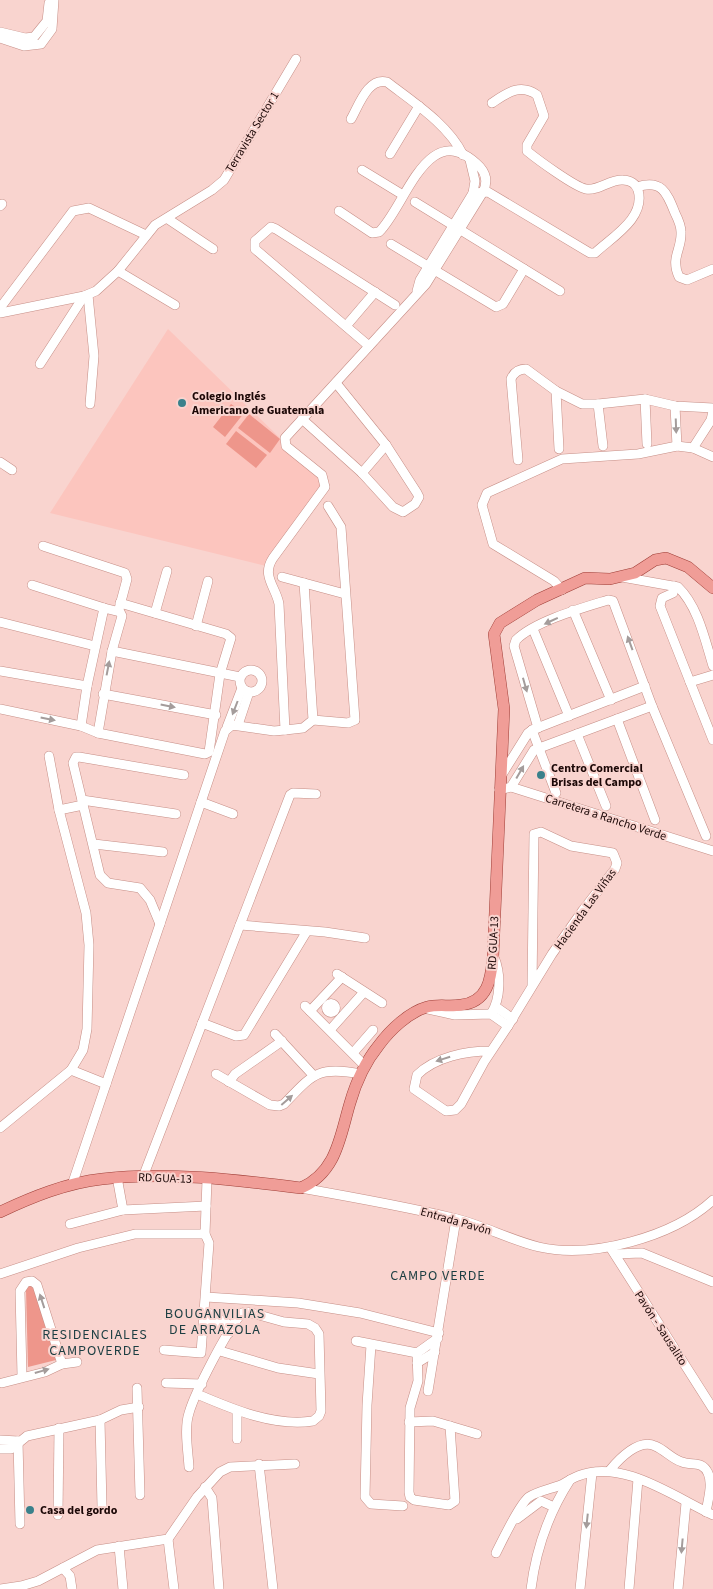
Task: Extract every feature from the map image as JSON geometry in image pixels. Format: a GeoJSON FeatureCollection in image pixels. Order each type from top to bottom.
{"type":"FeatureCollection","features":[{"type":"Feature","properties":{"kind":"main road","name":"RD GUA-13"},"geometry":{"type":"LineString","coordinates":[[0,1212],[45,1192],[72,1185],[117,1178],[143,1177],[207,1180],[301,1188],[319,1178],[333,1159],[340,1144],[354,1091],[363,1070],[378,1045],[399,1024],[424,1008],[462,1005],[480,998],[490,981],[503,785],[504,709],[494,634],[500,623],[510,616],[585,578],[610,579],[635,574],[656,560],[666,558],[688,566],[713,588]]}},
{"type":"Feature","properties":{"kind":"street"},"geometry":{"type":"LineString","coordinates":[[0,32],[25,38],[34,37],[47,21],[48,0]]}},
{"type":"Feature","properties":{"kind":"street"},"geometry":{"type":"LineString","coordinates":[[0,38],[24,46],[41,44],[52,29],[54,0]]}},
{"type":"Feature","properties":{"kind":"street","name":"Terravista Sector 1"},"geometry":{"type":"LineString","coordinates":[[0,313],[86,295],[104,285],[118,271],[155,225],[168,219],[224,180],[296,59]]}},
{"type":"Feature","properties":{"kind":"street"},"geometry":{"type":"LineString","coordinates":[[351,119],[370,86],[377,81],[387,82],[419,106],[457,142],[475,181],[473,193],[457,228]]}},
{"type":"Feature","properties":{"kind":"street"},"geometry":{"type":"LineString","coordinates":[[492,103],[514,89],[532,92],[537,95],[544,116],[527,145],[527,151],[584,188],[595,188],[621,180],[629,181],[637,187],[653,185],[662,188],[668,195],[681,229],[675,258],[679,277],[687,280],[713,269]]}},
{"type":"Feature","properties":{"kind":"street"},"geometry":{"type":"LineString","coordinates":[[390,154],[419,106]]}},
{"type":"Feature","properties":{"kind":"street"},"geometry":{"type":"LineString","coordinates":[[285,730],[279,604],[267,572],[273,558],[326,488],[322,475],[291,451],[284,442],[302,419],[426,284],[432,268],[457,228],[483,192],[486,182],[485,175],[482,169],[466,158],[446,152],[430,158],[419,170],[382,230],[377,233],[370,232],[340,211]]}},
{"type":"Feature","properties":{"kind":"street"},"geometry":{"type":"LineString","coordinates":[[362,170],[404,195]]}},
{"type":"Feature","properties":{"kind":"street"},"geometry":{"type":"LineString","coordinates":[[473,193],[488,192],[590,253],[595,253],[632,220],[638,210],[637,187]]}},
{"type":"Feature","properties":{"kind":"street"},"geometry":{"type":"LineString","coordinates":[[415,202],[560,291]]}},
{"type":"Feature","properties":{"kind":"street"},"geometry":{"type":"LineString","coordinates":[[0,308],[73,211],[89,208],[146,235]]}},
{"type":"Feature","properties":{"kind":"street"},"geometry":{"type":"LineString","coordinates":[[168,219],[213,249]]}},
{"type":"Feature","properties":{"kind":"street"},"geometry":{"type":"LineString","coordinates":[[370,346],[255,249],[255,242],[271,228],[276,229],[395,305]]}},
{"type":"Feature","properties":{"kind":"street"},"geometry":{"type":"LineString","coordinates":[[391,244],[498,307],[502,304],[524,269]]}},
{"type":"Feature","properties":{"kind":"street"},"geometry":{"type":"LineString","coordinates":[[118,271],[175,306]]}},
{"type":"Feature","properties":{"kind":"street"},"geometry":{"type":"LineString","coordinates":[[346,326],[376,292]]}},
{"type":"Feature","properties":{"kind":"street"},"geometry":{"type":"LineString","coordinates":[[40,364],[86,295]]}},
{"type":"Feature","properties":{"kind":"street"},"geometry":{"type":"LineString","coordinates":[[86,295],[94,356],[90,404]]}},
{"type":"Feature","properties":{"kind":"street"},"geometry":{"type":"LineString","coordinates":[[518,460],[511,379],[513,374],[526,369],[556,391],[582,404],[645,399],[676,406],[713,410],[711,420],[693,448]]}},
{"type":"Feature","properties":{"kind":"street"},"geometry":{"type":"LineString","coordinates":[[302,419],[362,474],[393,507],[399,511],[407,510],[415,504],[419,497],[386,445],[336,383]]}},
{"type":"Feature","properties":{"kind":"street"},"geometry":{"type":"LineString","coordinates":[[556,391],[559,449]]}},
{"type":"Feature","properties":{"kind":"street"},"geometry":{"type":"LineString","coordinates":[[645,399],[646,444]]}},
{"type":"Feature","properties":{"kind":"street"},"geometry":{"type":"LineString","coordinates":[[598,404],[603,446]]}},
{"type":"Feature","properties":{"kind":"street"},"geometry":{"type":"LineString","coordinates":[[676,406],[677,446]]}},
{"type":"Feature","properties":{"kind":"street"},"geometry":{"type":"LineString","coordinates":[[362,474],[386,445]]}},
{"type":"Feature","properties":{"kind":"street"},"geometry":{"type":"LineString","coordinates":[[562,590],[554,581],[493,544],[482,505],[485,495],[556,460],[638,454],[677,446],[693,448],[713,457]]}},
{"type":"Feature","properties":{"kind":"street"},"geometry":{"type":"LineString","coordinates":[[227,727],[238,726],[274,731],[303,728],[312,720],[348,723],[355,720],[341,527],[328,506]]}},
{"type":"Feature","properties":{"kind":"street"},"geometry":{"type":"LineString","coordinates":[[43,546],[125,573],[127,579],[119,608],[122,616],[103,694],[98,733]]}},
{"type":"Feature","properties":{"kind":"street"},"geometry":{"type":"LineString","coordinates":[[154,613],[167,571]]}},
{"type":"Feature","properties":{"kind":"street"},"geometry":{"type":"LineString","coordinates":[[282,577],[345,594]]}},
{"type":"Feature","properties":{"kind":"street"},"geometry":{"type":"LineString","coordinates":[[621,577],[674,586],[682,590],[691,605],[710,649],[713,666]]}},
{"type":"Feature","properties":{"kind":"street"},"geometry":{"type":"LineString","coordinates":[[196,626],[208,581]]}},
{"type":"Feature","properties":{"kind":"street"},"geometry":{"type":"LineString","coordinates":[[304,583],[312,720]]}},
{"type":"Feature","properties":{"kind":"street"},"geometry":{"type":"LineString","coordinates":[[0,710],[81,726],[98,733],[205,754],[211,747],[220,674],[231,638],[226,634],[154,613],[104,608],[32,585]]}},
{"type":"Feature","properties":{"kind":"street"},"geometry":{"type":"LineString","coordinates":[[674,586],[674,592],[662,598],[660,606],[713,740]]}},
{"type":"Feature","properties":{"kind":"street"},"geometry":{"type":"LineString","coordinates":[[556,793],[537,749],[535,729],[514,644],[517,638],[573,610],[608,600],[614,602],[652,706],[706,836]]}},
{"type":"Feature","properties":{"kind":"street"},"geometry":{"type":"LineString","coordinates":[[81,726],[87,686],[104,608]]}},
{"type":"Feature","properties":{"kind":"street"},"geometry":{"type":"LineString","coordinates":[[573,610],[610,700]]}},
{"type":"Feature","properties":{"kind":"street"},"geometry":{"type":"LineString","coordinates":[[0,622],[95,646]]}},
{"type":"Feature","properties":{"kind":"street"},"geometry":{"type":"LineString","coordinates":[[533,629],[569,716]]}},
{"type":"Feature","properties":{"kind":"street"},"geometry":{"type":"LineString","coordinates":[[112,651],[220,674],[240,677],[248,670],[253,670],[261,675],[259,689],[246,690]]}},
{"type":"Feature","properties":{"kind":"street"},"geometry":{"type":"LineString","coordinates":[[0,671],[87,686]]}},
{"type":"Feature","properties":{"kind":"street"},"geometry":{"type":"LineString","coordinates":[[690,682],[713,676]]}},
{"type":"Feature","properties":{"kind":"street"},"geometry":{"type":"LineString","coordinates":[[238,726],[246,690],[240,677]]}},
{"type":"Feature","properties":{"kind":"street"},"geometry":{"type":"LineString","coordinates":[[503,785],[523,741],[535,729],[645,686]]}},
{"type":"Feature","properties":{"kind":"street"},"geometry":{"type":"LineString","coordinates":[[72,1185],[227,727],[246,690]]}},
{"type":"Feature","properties":{"kind":"street"},"geometry":{"type":"LineString","coordinates":[[103,694],[216,715]]}},
{"type":"Feature","properties":{"kind":"street"},"geometry":{"type":"LineString","coordinates":[[503,785],[537,749],[652,706]]}},
{"type":"Feature","properties":{"kind":"street"},"geometry":{"type":"LineString","coordinates":[[617,719],[655,820]]}},
{"type":"Feature","properties":{"kind":"street"},"geometry":{"type":"LineString","coordinates":[[578,734],[606,806]]}},
{"type":"Feature","properties":{"kind":"street"},"geometry":{"type":"LineString","coordinates":[[523,741],[537,749]]}},
{"type":"Feature","properties":{"kind":"street"},"geometry":{"type":"LineString","coordinates":[[0,1128],[71,1070],[80,1055],[87,1029],[89,945],[86,913],[59,810],[49,756]]}},
{"type":"Feature","properties":{"kind":"street"},"geometry":{"type":"LineString","coordinates":[[160,924],[150,900],[140,888],[108,883],[102,879],[73,762],[76,757],[184,775]]}},
{"type":"Feature","properties":{"kind":"street","name":"Carretera a Rancho Verde"},"geometry":{"type":"LineString","coordinates":[[503,785],[713,851]]}},
{"type":"Feature","properties":{"kind":"street"},"geometry":{"type":"LineString","coordinates":[[143,1177],[290,795],[293,793],[316,794]]}},
{"type":"Feature","properties":{"kind":"street"},"geometry":{"type":"LineString","coordinates":[[201,802],[233,814]]}},
{"type":"Feature","properties":{"kind":"street"},"geometry":{"type":"LineString","coordinates":[[59,810],[82,803],[176,814]]}},
{"type":"Feature","properties":{"kind":"street","name":"Hacienda Las Viñas"},"geometry":{"type":"LineString","coordinates":[[491,1051],[480,1051],[437,1061],[417,1075],[414,1089],[443,1110],[455,1110],[461,1104],[491,1051],[532,986],[572,925],[615,869],[617,863],[613,853],[571,846],[541,832],[534,834],[532,986]]}},
{"type":"Feature","properties":{"kind":"street"},"geometry":{"type":"LineString","coordinates":[[94,844],[164,852]]}},
{"type":"Feature","properties":{"kind":"street"},"geometry":{"type":"LineString","coordinates":[[240,925],[365,938]]}},
{"type":"Feature","properties":{"kind":"street"},"geometry":{"type":"LineString","coordinates":[[202,1023],[236,1036],[244,1035],[307,931]]}},
{"type":"Feature","properties":{"kind":"street"},"geometry":{"type":"LineString","coordinates":[[493,957],[498,969],[493,1011]]}},
{"type":"Feature","properties":{"kind":"street"},"geometry":{"type":"LineString","coordinates":[[330,1030],[331,1009],[339,976],[382,1003]]}},
{"type":"Feature","properties":{"kind":"street"},"geometry":{"type":"LineString","coordinates":[[319,1019],[331,1009],[364,992]]}},
{"type":"Feature","properties":{"kind":"street"},"geometry":{"type":"LineString","coordinates":[[216,1074],[270,1105],[278,1106],[284,1104],[313,1075],[331,1070],[363,1070],[353,1052],[307,1008],[331,1009]]}},
{"type":"Feature","properties":{"kind":"street"},"geometry":{"type":"LineString","coordinates":[[424,1008],[455,1015],[493,1011],[511,1022]]}},
{"type":"Feature","properties":{"kind":"street"},"geometry":{"type":"LineString","coordinates":[[353,1052],[373,1030]]}},
{"type":"Feature","properties":{"kind":"street"},"geometry":{"type":"LineString","coordinates":[[229,1082],[235,1074],[279,1038],[313,1075]]}},
{"type":"Feature","properties":{"kind":"street"},"geometry":{"type":"LineString","coordinates":[[71,1070],[106,1084]]}},
{"type":"Feature","properties":{"kind":"street"},"geometry":{"type":"LineString","coordinates":[[117,1178],[123,1210]]}},
{"type":"Feature","properties":{"kind":"street"},"geometry":{"type":"LineString","coordinates":[[164,1350],[201,1353],[209,1243],[205,1234],[207,1180]]}},
{"type":"Feature","properties":{"kind":"street","name":"Entrada Pavón"},"geometry":{"type":"LineString","coordinates":[[301,1188],[387,1203],[456,1219],[552,1250],[612,1251]]}},
{"type":"Feature","properties":{"kind":"street"},"geometry":{"type":"LineString","coordinates":[[612,1251],[674,1225],[694,1214],[713,1200]]}},
{"type":"Feature","properties":{"kind":"street"},"geometry":{"type":"LineString","coordinates":[[70,1224],[123,1210],[206,1206]]}},
{"type":"Feature","properties":{"kind":"street"},"geometry":{"type":"LineString","coordinates":[[428,1391],[456,1219]]}},
{"type":"Feature","properties":{"kind":"street"},"geometry":{"type":"LineString","coordinates":[[0,1274],[25,1265],[136,1234],[205,1234]]}},
{"type":"Feature","properties":{"kind":"street"},"geometry":{"type":"LineString","coordinates":[[612,1251],[642,1253],[713,1282]]}},
{"type":"Feature","properties":{"kind":"street","name":"Pavón - Sausalito"},"geometry":{"type":"LineString","coordinates":[[612,1251],[713,1409]]}},
{"type":"Feature","properties":{"kind":"street"},"geometry":{"type":"LineString","coordinates":[[25,1265],[29,1281],[37,1285],[62,1364]]}},
{"type":"Feature","properties":{"kind":"street"},"geometry":{"type":"LineString","coordinates":[[22,1376],[20,1291],[29,1281]]}},
{"type":"Feature","properties":{"kind":"street"},"geometry":{"type":"LineString","coordinates":[[206,1297],[298,1303],[360,1313],[438,1336]]}},
{"type":"Feature","properties":{"kind":"street"},"geometry":{"type":"LineString","coordinates":[[189,1467],[188,1414],[197,1394],[202,1384],[231,1330],[242,1314],[248,1312],[315,1328],[319,1334],[321,1411],[319,1416],[313,1421],[280,1420],[237,1412],[197,1394]]}},
{"type":"Feature","properties":{"kind":"street"},"geometry":{"type":"LineString","coordinates":[[205,1315],[231,1330]]}},
{"type":"Feature","properties":{"kind":"street"},"geometry":{"type":"LineString","coordinates":[[417,1353],[438,1336]]}},
{"type":"Feature","properties":{"kind":"street"},"geometry":{"type":"LineString","coordinates":[[356,1342],[417,1353]]}},
{"type":"Feature","properties":{"kind":"street"},"geometry":{"type":"LineString","coordinates":[[371,1344],[367,1405],[365,1497],[371,1504],[403,1506]]}},
{"type":"Feature","properties":{"kind":"street"},"geometry":{"type":"LineString","coordinates":[[220,1351],[278,1368],[319,1374]]}},
{"type":"Feature","properties":{"kind":"street"},"geometry":{"type":"LineString","coordinates":[[417,1363],[435,1352]]}},
{"type":"Feature","properties":{"kind":"street"},"geometry":{"type":"LineString","coordinates":[[417,1353],[418,1381],[410,1408],[409,1422],[409,1492],[411,1498],[449,1505],[455,1501],[450,1426]]}},
{"type":"Feature","properties":{"kind":"street"},"geometry":{"type":"LineString","coordinates":[[2,1383],[22,1376],[45,1372],[62,1364],[77,1362]]}},
{"type":"Feature","properties":{"kind":"street"},"geometry":{"type":"LineString","coordinates":[[166,1383],[202,1384]]}},
{"type":"Feature","properties":{"kind":"street"},"geometry":{"type":"LineString","coordinates":[[137,1388],[140,1495]]}},
{"type":"Feature","properties":{"kind":"street"},"geometry":{"type":"LineString","coordinates":[[0,1450],[11,1449],[18,1441],[27,1436],[100,1420],[121,1410],[139,1407]]}},
{"type":"Feature","properties":{"kind":"street"},"geometry":{"type":"LineString","coordinates":[[237,1412],[237,1439]]}},
{"type":"Feature","properties":{"kind":"street"},"geometry":{"type":"LineString","coordinates":[[100,1420],[102,1507]]}},
{"type":"Feature","properties":{"kind":"street"},"geometry":{"type":"LineString","coordinates":[[409,1422],[433,1421],[477,1434]]}},
{"type":"Feature","properties":{"kind":"street"},"geometry":{"type":"LineString","coordinates":[[58,1515],[59,1428]]}},
{"type":"Feature","properties":{"kind":"street"},"geometry":{"type":"LineString","coordinates":[[0,1440],[18,1441]]}},
{"type":"Feature","properties":{"kind":"street"},"geometry":{"type":"LineString","coordinates":[[18,1441],[20,1524]]}},
{"type":"Feature","properties":{"kind":"street"},"geometry":{"type":"LineString","coordinates":[[496,1553],[526,1498],[592,1472],[610,1470],[638,1479],[660,1487],[686,1503],[710,1513],[710,1478],[700,1464],[680,1462],[656,1446],[645,1444],[618,1460],[610,1470]]}},
{"type":"Feature","properties":{"kind":"street"},"geometry":{"type":"LineString","coordinates":[[259,1464],[273,1589]]}},
{"type":"Feature","properties":{"kind":"street"},"geometry":{"type":"LineString","coordinates":[[174,1589],[168,1539],[212,1479],[230,1467],[259,1464],[295,1464]]}},
{"type":"Feature","properties":{"kind":"street"},"geometry":{"type":"LineString","coordinates":[[580,1589],[592,1472]]}},
{"type":"Feature","properties":{"kind":"street"},"geometry":{"type":"LineString","coordinates":[[629,1589],[638,1479]]}},
{"type":"Feature","properties":{"kind":"street"},"geometry":{"type":"LineString","coordinates":[[531,1589],[543,1533],[554,1508],[571,1480]]}},
{"type":"Feature","properties":{"kind":"street"},"geometry":{"type":"LineString","coordinates":[[205,1487],[212,1498],[219,1589]]}},
{"type":"Feature","properties":{"kind":"street"},"geometry":{"type":"LineString","coordinates":[[512,1522],[541,1501],[554,1508]]}},
{"type":"Feature","properties":{"kind":"street"},"geometry":{"type":"LineString","coordinates":[[678,1589],[686,1503]]}},
{"type":"Feature","properties":{"kind":"street"},"geometry":{"type":"LineString","coordinates":[[0,1589],[36,1585],[97,1550],[168,1539]]}},
{"type":"Feature","properties":{"kind":"street"},"geometry":{"type":"LineString","coordinates":[[119,1546],[123,1589]]}},
{"type":"Feature","properties":{"kind":"street"},"geometry":{"type":"LineString","coordinates":[[63,1568],[70,1576],[72,1589]]}},
{"type":"Feature","properties":{"kind":"shaded area","name":"Colegio Inglés Americano de Guatemala"},"geometry":{"type":"Polygon","coordinates":[[[168,329],[320,477],[323,487],[266,566],[50,513],[168,329]]]}},
{"type":"Feature","properties":{"kind":"shaded area"},"geometry":{"type":"Polygon","coordinates":[[[231,404],[244,413],[225,437],[213,427],[231,404]]]}},
{"type":"Feature","properties":{"kind":"shaded area"},"geometry":{"type":"Polygon","coordinates":[[[249,414],[280,439],[270,453],[238,428],[249,414]]]}},
{"type":"Feature","properties":{"kind":"shaded area"},"geometry":{"type":"Polygon","coordinates":[[[236,431],[267,455],[256,468],[226,444],[236,431]]]}},
{"type":"Feature","properties":{"kind":"shaded area"},"geometry":{"type":"Polygon","coordinates":[[[30,1285],[33,1285],[56,1360],[28,1367],[26,1290],[30,1285]]]}},
{"type":"Feature","properties":{"kind":"place","name":"Colegio Inglés Americano de Guatemala"},"geometry":{"type":"Point","coordinates":[182,403]}},
{"type":"Feature","properties":{"kind":"place","name":"Centro Comercial Brisas del Campo"},"geometry":{"type":"Point","coordinates":[541,775]}},
{"type":"Feature","properties":{"kind":"place","name":"Casa del gordo"},"geometry":{"type":"Point","coordinates":[30,1510]}},
{"type":"Feature","properties":{"kind":"district","name":"CAMPO VERDE"},"geometry":{"type":"Point","coordinates":[438,1275]}},
{"type":"Feature","properties":{"kind":"district","name":"BOUGANVILIAS DE ARRAZOLA"},"geometry":{"type":"Point","coordinates":[215,1322]}},
{"type":"Feature","properties":{"kind":"district","name":"RESIDENCIALES CAMPOVERDE"},"geometry":{"type":"Point","coordinates":[95,1342]}}]}
